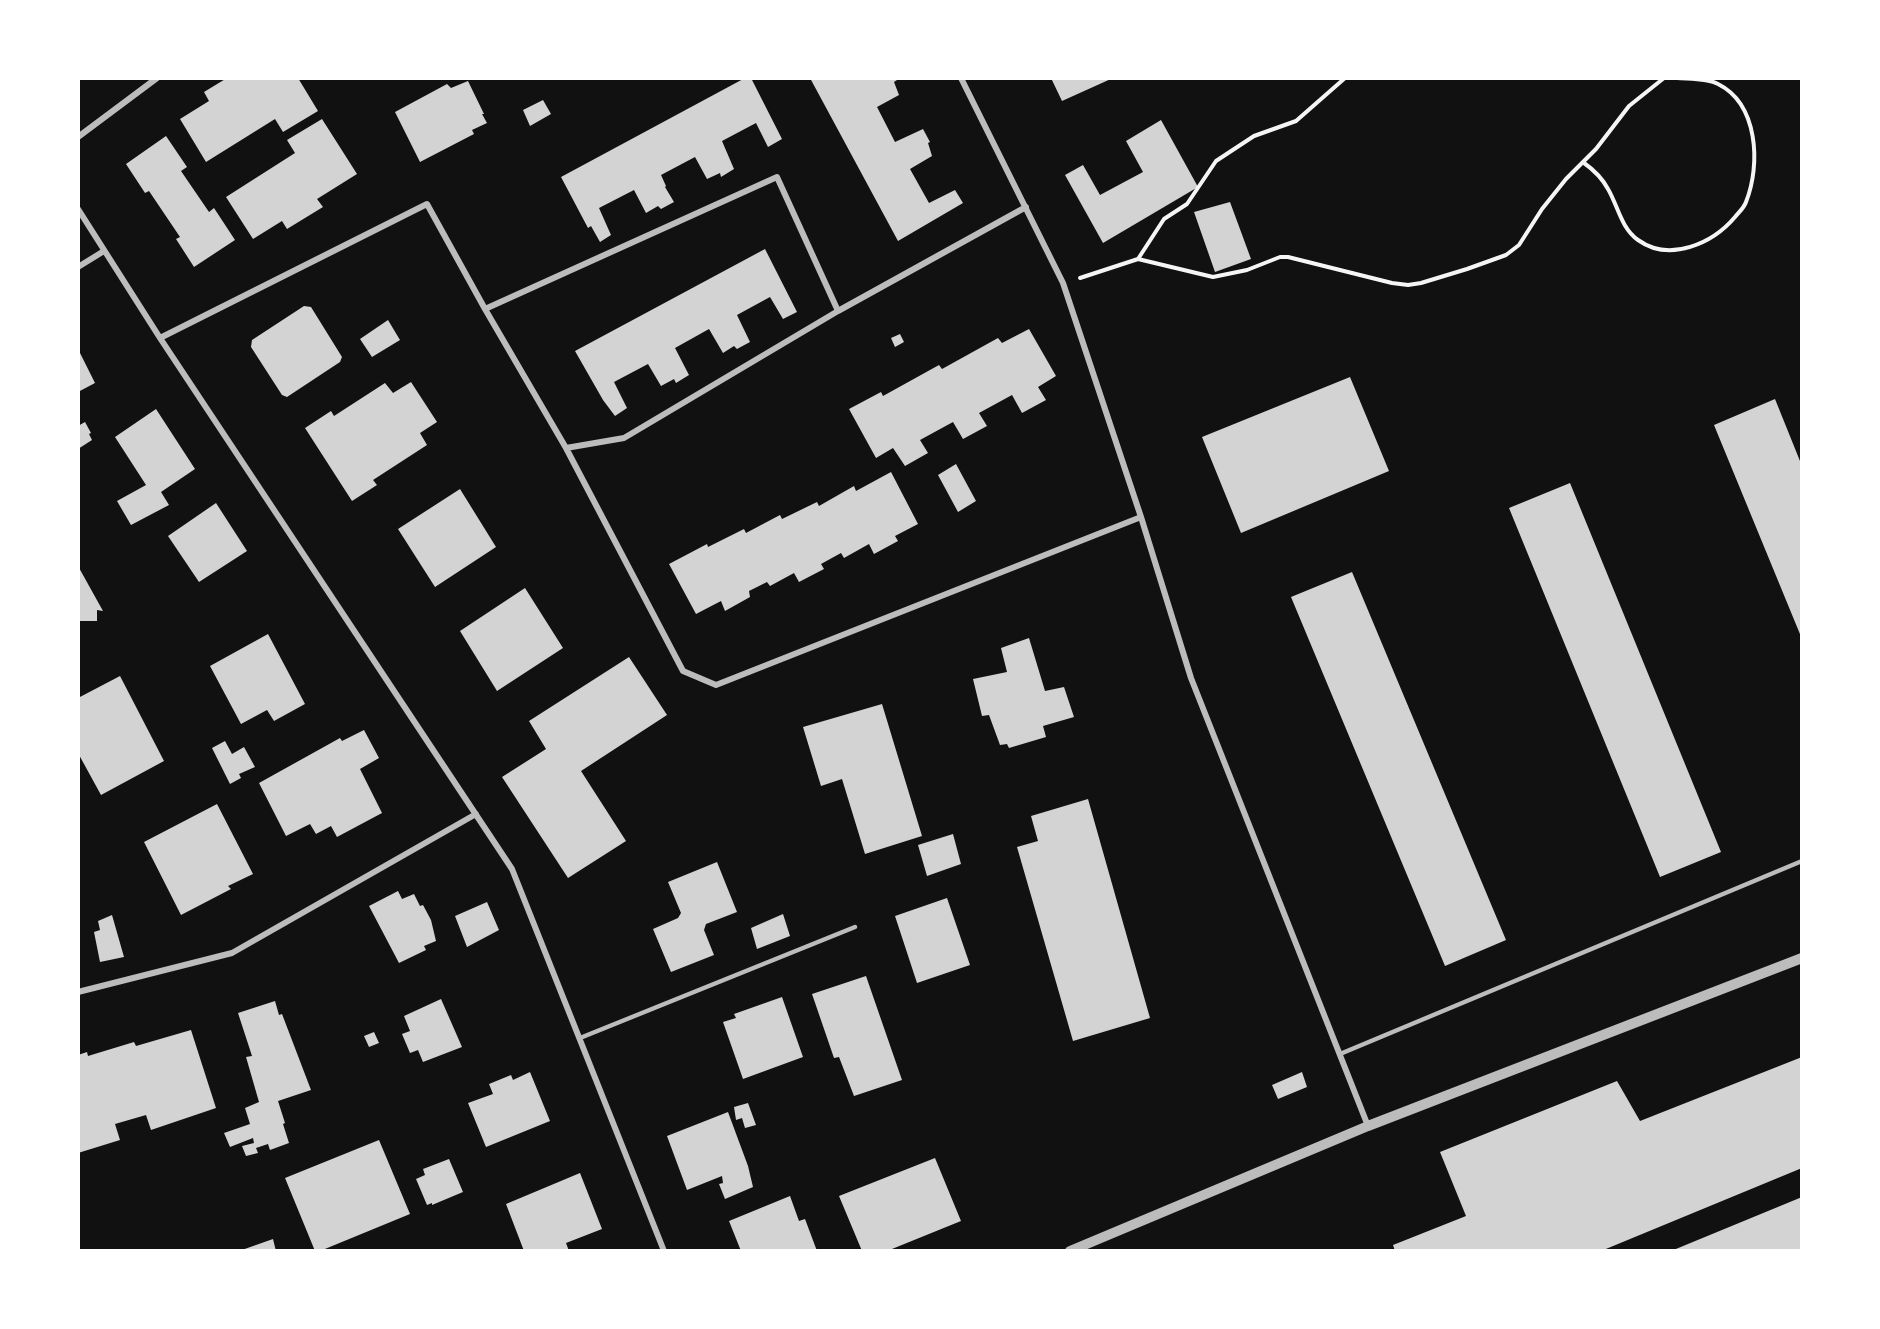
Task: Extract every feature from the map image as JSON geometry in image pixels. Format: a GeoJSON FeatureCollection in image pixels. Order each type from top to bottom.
{"type":"FeatureCollection","features":[{"type":"Feature","properties":{"kind":"street"},"geometry":{"type":"LineString","coordinates":[[78,137],[157,78]]}},
{"type":"Feature","properties":{"kind":"street"},"geometry":{"type":"LineString","coordinates":[[961,78],[1063,283],[1142,517],[1191,678],[1368,1126]]}},
{"type":"Feature","properties":{"kind":"street"},"geometry":{"type":"LineString","coordinates":[[485,309],[777,177],[838,311]]}},
{"type":"Feature","properties":{"kind":"street"},"geometry":{"type":"LineString","coordinates":[[160,338],[427,204],[566,448],[683,671],[716,685],[1142,517]]}},
{"type":"Feature","properties":{"kind":"street"},"geometry":{"type":"LineString","coordinates":[[566,448],[624,438],[838,311],[1026,207]]}},
{"type":"Feature","properties":{"kind":"street"},"geometry":{"type":"LineString","coordinates":[[78,209],[160,338],[512,869],[664,1251]]}},
{"type":"Feature","properties":{"kind":"street"},"geometry":{"type":"LineString","coordinates":[[78,267],[104,251]]}},
{"type":"Feature","properties":{"kind":"street"},"geometry":{"type":"LineString","coordinates":[[78,992],[232,953],[476,814]]}},
{"type":"Feature","properties":{"kind":"street"},"geometry":{"type":"LineString","coordinates":[[1070,1251],[1368,1126],[1802,958]]}},
{"type":"Feature","properties":{"kind":"lane"},"geometry":{"type":"LineString","coordinates":[[1340,1053],[1802,861]]}},
{"type":"Feature","properties":{"kind":"lane"},"geometry":{"type":"LineString","coordinates":[[580,1038],[855,927]]}},
{"type":"Feature","properties":{"kind":"path"},"geometry":{"type":"LineString","coordinates":[[1138,259],[1164,219],[1187,204],[1216,160],[1254,136],[1296,121],[1345,78]]}},
{"type":"Feature","properties":{"kind":"path"},"geometry":{"type":"LineString","coordinates":[[1063,283],[1138,259],[1213,277],[1234,274],[1288,256],[1392,283],[1408,285],[1467,270],[1506,255],[1519,245],[1566,179],[1584,163],[1629,106],[1664,78]]}},
{"type":"Feature","properties":{"kind":"path"},"geometry":{"type":"LineString","coordinates":[[1584,163],[1594,171],[1608,189],[1622,222],[1637,240],[1657,248],[1687,249],[1708,240],[1728,224],[1746,204],[1751,183],[1755,158],[1747,114],[1738,98],[1716,83],[1677,78]]}},
{"type":"Feature","properties":{"kind":"building"},"geometry":{"type":"Polygon","coordinates":[[[227,78],[298,78],[318,111],[283,132],[275,119],[206,162],[180,119],[209,101],[204,92],[227,78]]]}},
{"type":"Feature","properties":{"kind":"building"},"geometry":{"type":"Polygon","coordinates":[[[745,78],[751,78],[782,139],[768,147],[756,123],[722,141],[734,169],[721,177],[720,173],[707,179],[695,157],[661,175],[674,202],[661,209],[658,206],[646,213],[634,190],[599,208],[611,235],[600,242],[591,226],[588,228],[561,177],[745,78]]]}},
{"type":"Feature","properties":{"kind":"building"},"geometry":{"type":"Polygon","coordinates":[[[810,78],[861,78],[862,80],[895,78],[897,80],[894,82],[899,95],[877,107],[895,142],[923,129],[930,142],[928,143],[932,156],[910,169],[929,203],[955,190],[963,203],[898,241],[810,78]]]}},
{"type":"Feature","properties":{"kind":"building"},"geometry":{"type":"Polygon","coordinates":[[[1051,78],[1113,78],[1062,101],[1051,78]]]}},
{"type":"Feature","properties":{"kind":"building"},"geometry":{"type":"Polygon","coordinates":[[[468,81],[487,123],[472,130],[474,134],[420,162],[395,112],[447,84],[451,88],[468,81]]]}},
{"type":"Feature","properties":{"kind":"building"},"geometry":{"type":"Polygon","coordinates":[[[543,100],[551,114],[530,126],[523,110],[543,100]]]}},
{"type":"Feature","properties":{"kind":"building"},"geometry":{"type":"Polygon","coordinates":[[[322,119],[357,174],[317,199],[323,207],[287,229],[282,221],[253,239],[226,197],[295,153],[287,140],[322,119]]]}},
{"type":"Feature","properties":{"kind":"building"},"geometry":{"type":"Polygon","coordinates":[[[1161,120],[1198,187],[1103,243],[1065,175],[1083,165],[1100,195],[1143,172],[1126,141],[1161,120]]]}},
{"type":"Feature","properties":{"kind":"building"},"geometry":{"type":"Polygon","coordinates":[[[166,136],[187,167],[181,171],[209,212],[214,208],[235,240],[194,267],[176,239],[180,237],[149,191],[145,193],[126,164],[166,136]]]}},
{"type":"Feature","properties":{"kind":"building"},"geometry":{"type":"Polygon","coordinates":[[[1230,202],[1251,259],[1215,272],[1194,212],[1230,202]]]}},
{"type":"Feature","properties":{"kind":"building"},"geometry":{"type":"Polygon","coordinates":[[[765,249],[797,312],[783,319],[770,297],[737,315],[750,342],[737,349],[734,346],[723,353],[709,329],[675,348],[689,375],[676,383],[674,379],[661,386],[648,364],[614,382],[627,408],[615,416],[603,400],[575,351],[765,249]]]}},
{"type":"Feature","properties":{"kind":"building"},"geometry":{"type":"Polygon","coordinates":[[[304,306],[311,307],[342,357],[340,362],[287,397],[282,395],[251,347],[252,340],[304,306]]]}},
{"type":"Feature","properties":{"kind":"building"},"geometry":{"type":"Polygon","coordinates":[[[388,320],[400,340],[372,357],[360,339],[388,320]]]}},
{"type":"Feature","properties":{"kind":"building"},"geometry":{"type":"Polygon","coordinates":[[[1029,329],[1056,376],[1038,387],[1046,400],[1022,413],[1012,395],[979,413],[987,426],[963,439],[953,422],[920,440],[928,453],[905,466],[893,448],[876,458],[849,409],[881,392],[883,396],[939,365],[942,369],[998,338],[1002,343],[1029,329]]]}},
{"type":"Feature","properties":{"kind":"building"},"geometry":{"type":"Polygon","coordinates":[[[900,334],[904,342],[895,347],[891,338],[900,334]]]}},
{"type":"Feature","properties":{"kind":"building"},"geometry":{"type":"Polygon","coordinates":[[[78,349],[95,383],[78,392],[78,349]]]}},
{"type":"Feature","properties":{"kind":"building"},"geometry":{"type":"Polygon","coordinates":[[[1350,377],[1389,471],[1241,533],[1202,437],[1350,377]]]}},
{"type":"Feature","properties":{"kind":"building"},"geometry":{"type":"Polygon","coordinates":[[[411,382],[437,422],[420,433],[427,445],[373,480],[377,485],[352,501],[305,428],[331,411],[334,416],[385,383],[393,393],[411,382]]]}},
{"type":"Feature","properties":{"kind":"building"},"geometry":{"type":"Polygon","coordinates":[[[1775,399],[1802,466],[1802,639],[1714,425],[1775,399]]]}},
{"type":"Feature","properties":{"kind":"building"},"geometry":{"type":"Polygon","coordinates":[[[156,409],[195,469],[161,492],[169,505],[131,525],[117,501],[146,485],[115,437],[156,409]]]}},
{"type":"Feature","properties":{"kind":"building"},"geometry":{"type":"Polygon","coordinates":[[[85,422],[92,440],[78,449],[78,426],[85,422]]]}},
{"type":"Feature","properties":{"kind":"building"},"geometry":{"type":"Polygon","coordinates":[[[956,464],[976,501],[958,512],[938,475],[956,464]]]}},
{"type":"Feature","properties":{"kind":"building"},"geometry":{"type":"Polygon","coordinates":[[[891,472],[918,524],[895,536],[898,541],[874,554],[869,544],[844,558],[841,553],[821,564],[824,569],[799,582],[794,573],[770,586],[767,582],[749,591],[750,597],[725,611],[721,601],[696,614],[669,564],[707,544],[708,547],[744,529],[746,533],[780,515],[782,519],[817,502],[819,506],[854,486],[856,491],[891,472]]]}},
{"type":"Feature","properties":{"kind":"building"},"geometry":{"type":"Polygon","coordinates":[[[1570,483],[1721,852],[1660,877],[1509,508],[1570,483]]]}},
{"type":"Feature","properties":{"kind":"building"},"geometry":{"type":"Polygon","coordinates":[[[460,489],[496,547],[435,587],[398,529],[460,489]]]}},
{"type":"Feature","properties":{"kind":"building"},"geometry":{"type":"Polygon","coordinates":[[[216,503],[247,551],[199,582],[168,536],[216,503]]]}},
{"type":"Feature","properties":{"kind":"building"},"geometry":{"type":"Polygon","coordinates":[[[78,566],[103,611],[97,610],[97,621],[78,621],[78,566]]]}},
{"type":"Feature","properties":{"kind":"building"},"geometry":{"type":"Polygon","coordinates":[[[1352,572],[1506,940],[1445,966],[1291,597],[1352,572]]]}},
{"type":"Feature","properties":{"kind":"building"},"geometry":{"type":"Polygon","coordinates":[[[525,588],[563,648],[497,691],[460,631],[525,588]]]}},
{"type":"Feature","properties":{"kind":"building"},"geometry":{"type":"Polygon","coordinates":[[[268,634],[305,704],[274,721],[267,710],[241,724],[210,666],[268,634]]]}},
{"type":"Feature","properties":{"kind":"building"},"geometry":{"type":"Polygon","coordinates":[[[1029,638],[1045,691],[1064,687],[1074,717],[1043,726],[1046,737],[1009,748],[1007,744],[1000,745],[989,715],[982,716],[973,679],[1007,672],[1001,648],[1029,638]]]}},
{"type":"Feature","properties":{"kind":"building"},"geometry":{"type":"Polygon","coordinates":[[[629,657],[667,715],[581,771],[626,841],[568,878],[502,777],[546,749],[529,721],[629,657]]]}},
{"type":"Feature","properties":{"kind":"building"},"geometry":{"type":"Polygon","coordinates":[[[120,676],[164,761],[101,795],[78,753],[78,705],[80,704],[78,698],[120,676]]]}},
{"type":"Feature","properties":{"kind":"building"},"geometry":{"type":"Polygon","coordinates":[[[882,704],[922,836],[865,854],[842,779],[821,786],[803,727],[882,704]]]}},
{"type":"Feature","properties":{"kind":"building"},"geometry":{"type":"Polygon","coordinates":[[[364,730],[379,758],[360,769],[382,813],[337,837],[331,826],[316,834],[310,824],[286,836],[259,783],[340,738],[342,741],[364,730]]]}},
{"type":"Feature","properties":{"kind":"building"},"geometry":{"type":"Polygon","coordinates":[[[225,741],[232,754],[244,747],[255,767],[239,774],[241,778],[230,784],[212,748],[225,741]]]}},
{"type":"Feature","properties":{"kind":"building"},"geometry":{"type":"Polygon","coordinates":[[[1088,799],[1150,1018],[1073,1041],[1017,847],[1038,841],[1031,816],[1088,799]]]}},
{"type":"Feature","properties":{"kind":"building"},"geometry":{"type":"Polygon","coordinates":[[[217,804],[253,874],[228,886],[231,889],[181,915],[144,842],[217,804]]]}},
{"type":"Feature","properties":{"kind":"building"},"geometry":{"type":"Polygon","coordinates":[[[953,834],[961,864],[927,876],[918,845],[953,834]]]}},
{"type":"Feature","properties":{"kind":"building"},"geometry":{"type":"Polygon","coordinates":[[[717,862],[737,912],[706,924],[704,930],[714,955],[671,972],[653,929],[678,918],[681,913],[668,882],[717,862]]]}},
{"type":"Feature","properties":{"kind":"building"},"geometry":{"type":"Polygon","coordinates":[[[398,891],[402,899],[414,894],[420,906],[423,905],[431,920],[436,941],[424,946],[426,950],[399,963],[369,906],[398,891]]]}},
{"type":"Feature","properties":{"kind":"building"},"geometry":{"type":"Polygon","coordinates":[[[947,898],[970,965],[917,983],[895,916],[947,898]]]}},
{"type":"Feature","properties":{"kind":"building"},"geometry":{"type":"Polygon","coordinates":[[[487,902],[499,930],[467,947],[455,916],[487,902]]]}},
{"type":"Feature","properties":{"kind":"building"},"geometry":{"type":"Polygon","coordinates":[[[783,914],[790,936],[757,949],[751,928],[783,914]]]}},
{"type":"Feature","properties":{"kind":"building"},"geometry":{"type":"Polygon","coordinates":[[[112,915],[124,957],[100,962],[94,932],[100,930],[98,921],[112,915]]]}},
{"type":"Feature","properties":{"kind":"building"},"geometry":{"type":"Polygon","coordinates":[[[866,976],[902,1080],[854,1096],[839,1057],[834,1058],[812,994],[866,976]]]}},
{"type":"Feature","properties":{"kind":"building"},"geometry":{"type":"Polygon","coordinates":[[[782,997],[803,1057],[743,1079],[723,1022],[736,1018],[734,1014],[782,997]]]}},
{"type":"Feature","properties":{"kind":"building"},"geometry":{"type":"Polygon","coordinates":[[[441,999],[462,1047],[423,1062],[418,1050],[410,1053],[402,1034],[410,1031],[404,1016],[441,999]]]}},
{"type":"Feature","properties":{"kind":"building"},"geometry":{"type":"Polygon","coordinates":[[[275,1001],[311,1090],[278,1101],[289,1143],[270,1150],[268,1144],[256,1148],[258,1153],[246,1156],[242,1146],[254,1143],[253,1138],[230,1147],[224,1133],[250,1124],[245,1108],[259,1102],[246,1057],[252,1056],[238,1013],[275,1001]]]}},
{"type":"Feature","properties":{"kind":"building"},"geometry":{"type":"Polygon","coordinates":[[[191,1030],[216,1108],[151,1130],[146,1115],[115,1124],[120,1140],[78,1153],[78,1055],[87,1052],[88,1056],[134,1042],[136,1046],[191,1030]]]}},
{"type":"Feature","properties":{"kind":"building"},"geometry":{"type":"Polygon","coordinates":[[[374,1032],[379,1043],[369,1047],[364,1036],[374,1032]]]}},
{"type":"Feature","properties":{"kind":"building"},"geometry":{"type":"Polygon","coordinates":[[[1802,1057],[1802,1168],[1601,1251],[1395,1251],[1393,1245],[1466,1216],[1440,1152],[1617,1081],[1640,1121],[1802,1057]]]}},
{"type":"Feature","properties":{"kind":"building"},"geometry":{"type":"Polygon","coordinates":[[[530,1072],[550,1121],[486,1147],[468,1103],[493,1094],[489,1084],[511,1075],[513,1080],[530,1072]]]}},
{"type":"Feature","properties":{"kind":"building"},"geometry":{"type":"Polygon","coordinates":[[[1302,1072],[1307,1087],[1278,1099],[1272,1085],[1302,1072]]]}},
{"type":"Feature","properties":{"kind":"building"},"geometry":{"type":"Polygon","coordinates":[[[748,1103],[756,1125],[745,1128],[742,1118],[736,1120],[734,1107],[748,1103]]]}},
{"type":"Feature","properties":{"kind":"building"},"geometry":{"type":"Polygon","coordinates":[[[728,1112],[748,1166],[753,1187],[725,1199],[719,1184],[723,1183],[722,1176],[687,1190],[667,1136],[728,1112]]]}},
{"type":"Feature","properties":{"kind":"building"},"geometry":{"type":"Polygon","coordinates":[[[379,1140],[410,1214],[320,1251],[315,1251],[285,1178],[379,1140]]]}},
{"type":"Feature","properties":{"kind":"building"},"geometry":{"type":"Polygon","coordinates":[[[935,1158],[961,1221],[887,1251],[862,1251],[839,1196],[935,1158]]]}},
{"type":"Feature","properties":{"kind":"building"},"geometry":{"type":"Polygon","coordinates":[[[449,1159],[463,1192],[427,1205],[416,1179],[425,1175],[423,1169],[449,1159]]]}},
{"type":"Feature","properties":{"kind":"building"},"geometry":{"type":"Polygon","coordinates":[[[580,1173],[602,1229],[566,1243],[569,1251],[524,1251],[506,1204],[580,1173]]]}},
{"type":"Feature","properties":{"kind":"building"},"geometry":{"type":"Polygon","coordinates":[[[790,1196],[799,1221],[805,1219],[817,1251],[741,1251],[729,1221],[790,1196]]]}},
{"type":"Feature","properties":{"kind":"building"},"geometry":{"type":"Polygon","coordinates":[[[1802,1197],[1802,1251],[1671,1251],[1802,1197]]]}},
{"type":"Feature","properties":{"kind":"building"},"geometry":{"type":"Polygon","coordinates":[[[273,1239],[276,1251],[239,1251],[273,1239]]]}}]}
